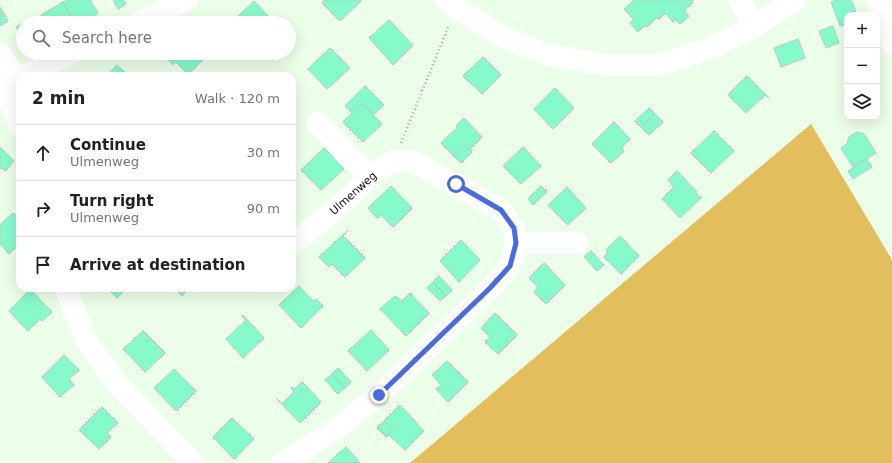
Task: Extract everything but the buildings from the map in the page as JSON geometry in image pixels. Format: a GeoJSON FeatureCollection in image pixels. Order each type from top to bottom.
{"type":"FeatureCollection","features":[{"type":"Feature","properties":{"kind":"street"},"geometry":{"type":"LineString","coordinates":[[152,16],[187,0]]}},
{"type":"Feature","properties":{"kind":"street"},"geometry":{"type":"LineString","coordinates":[[739,0],[755,26]]}},
{"type":"Feature","properties":{"kind":"street"},"geometry":{"type":"LineString","coordinates":[[451,4],[503,37],[549,54],[606,65],[658,65],[708,49],[755,26],[795,0]]}},
{"type":"Feature","properties":{"kind":"street"},"geometry":{"type":"LineString","coordinates":[[877,0],[892,44]]}},
{"type":"Feature","properties":{"kind":"street"},"geometry":{"type":"LineString","coordinates":[[0,53],[12,81],[16,104]]}},
{"type":"Feature","properties":{"kind":"street"},"geometry":{"type":"LineString","coordinates":[[32,72],[58,60]]}},
{"type":"Feature","properties":{"kind":"street"},"geometry":{"type":"LineString","coordinates":[[318,123],[370,178]]}},
{"type":"Feature","properties":{"kind":"street"},"geometry":{"type":"LineString","coordinates":[[282,463],[329,434],[379,395],[490,288],[510,266],[516,243],[514,228],[501,210],[414,162],[394,161]]}},
{"type":"Feature","properties":{"kind":"street","name":"Ulmenweg"},"geometry":{"type":"LineString","coordinates":[[296,241],[349,198],[376,171],[394,161]]}},
{"type":"Feature","properties":{"kind":"street"},"geometry":{"type":"LineString","coordinates":[[516,243],[577,243]]}},
{"type":"Feature","properties":{"kind":"street"},"geometry":{"type":"LineString","coordinates":[[67,292],[88,344],[119,386],[193,463]]}},
{"type":"Feature","properties":{"kind":"path"},"geometry":{"type":"LineString","coordinates":[[394,161],[451,4]]}},
{"type":"Feature","properties":{"kind":"shaded area"},"geometry":{"type":"Polygon","coordinates":[[[811,124],[892,260],[892,463],[410,463],[811,124]]]}},
{"type":"Feature","properties":{"kind":"route"},"geometry":{"type":"LineString","coordinates":[[379,395],[490,288],[510,266],[516,243],[514,228],[501,210],[456,184]]}}]}
